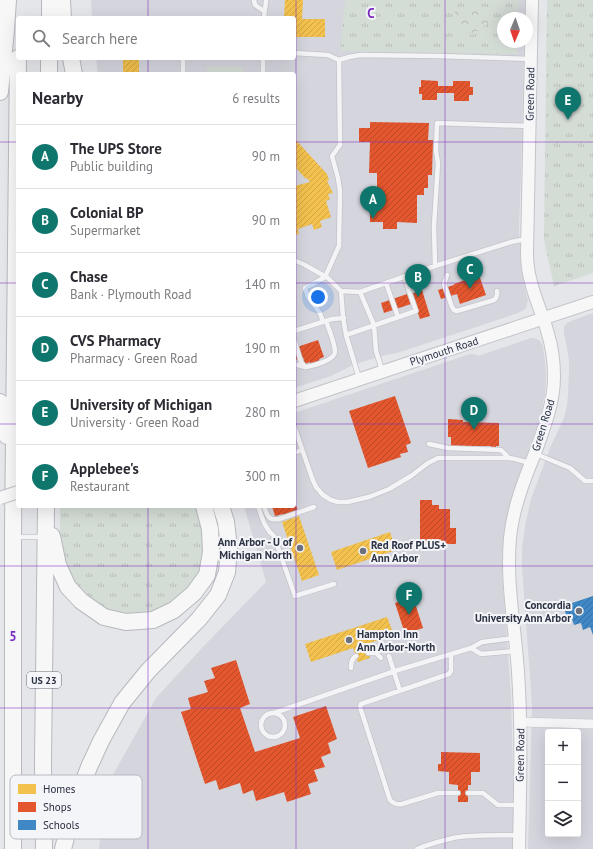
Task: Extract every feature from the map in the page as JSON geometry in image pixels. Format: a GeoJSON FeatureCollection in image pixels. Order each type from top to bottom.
{"type":"FeatureCollection","features":[{"type":"Feature","properties":{"kind":"highway"},"geometry":{"type":"LineString","coordinates":[[0,92],[8,0]]}},
{"type":"Feature","properties":{"kind":"highway"},"geometry":{"type":"LineString","coordinates":[[18,0],[18,16]]}},
{"type":"Feature","properties":{"kind":"highway"},"geometry":{"type":"LineString","coordinates":[[50,0],[50,16]]}},
{"type":"Feature","properties":{"kind":"highway"},"geometry":{"type":"LineString","coordinates":[[62,0],[63,16]]}},
{"type":"Feature","properties":{"kind":"highway","name":"US 23"},"geometry":{"type":"LineString","coordinates":[[18,60],[18,72]]}},
{"type":"Feature","properties":{"kind":"highway"},"geometry":{"type":"LineString","coordinates":[[49,72],[50,60]]}},
{"type":"Feature","properties":{"kind":"highway"},"geometry":{"type":"LineString","coordinates":[[71,60],[74,72]]}},
{"type":"Feature","properties":{"kind":"highway","name":"US 23"},"geometry":{"type":"LineString","coordinates":[[12,775],[16,249]]}},
{"type":"Feature","properties":{"kind":"highway"},"geometry":{"type":"LineString","coordinates":[[0,402],[7,427],[13,535]]}},
{"type":"Feature","properties":{"kind":"highway"},"geometry":{"type":"LineString","coordinates":[[46,509],[58,565],[68,587],[81,601],[104,617],[126,622],[153,620],[174,610],[194,593],[207,575],[212,552],[210,529],[205,508]]}},
{"type":"Feature","properties":{"kind":"highway"},"geometry":{"type":"LineString","coordinates":[[86,775],[101,741],[122,703],[148,670],[199,619],[218,595],[227,572],[229,547],[222,508]]}},
{"type":"Feature","properties":{"kind":"highway","name":"US 23"},"geometry":{"type":"LineString","coordinates":[[43,775],[46,509]]}},
{"type":"Feature","properties":{"kind":"highway","name":"US 23"},"geometry":{"type":"LineString","coordinates":[[12,839],[12,849]]}},
{"type":"Feature","properties":{"kind":"highway","name":"US 23"},"geometry":{"type":"LineString","coordinates":[[44,839],[44,849]]}},
{"type":"Feature","properties":{"kind":"highway"},"geometry":{"type":"LineString","coordinates":[[63,849],[66,839]]}},
{"type":"Feature","properties":{"kind":"street","name":"Green Road"},"geometry":{"type":"LineString","coordinates":[[519,849],[520,722],[509,559],[510,536],[519,496],[544,428],[554,391],[552,352],[528,267],[527,239],[532,0]]}},
{"type":"Feature","properties":{"kind":"street","name":"Plymouth Road"},"geometry":{"type":"LineString","coordinates":[[296,400],[593,302]]}},
{"type":"Feature","properties":{"kind":"street"},"geometry":{"type":"LineString","coordinates":[[0,498],[16,493]]}},
{"type":"Feature","properties":{"kind":"street"},"geometry":{"type":"LineString","coordinates":[[520,722],[593,724]]}},
{"type":"Feature","properties":{"kind":"lane"},"geometry":{"type":"LineString","coordinates":[[254,0],[256,6],[264,11]]}},
{"type":"Feature","properties":{"kind":"lane"},"geometry":{"type":"LineString","coordinates":[[264,16],[266,0]]}},
{"type":"Feature","properties":{"kind":"lane"},"geometry":{"type":"LineString","coordinates":[[296,53],[328,55],[339,60],[360,55],[530,59]]}},
{"type":"Feature","properties":{"kind":"lane"},"geometry":{"type":"LineString","coordinates":[[183,60],[183,72]]}},
{"type":"Feature","properties":{"kind":"lane"},"geometry":{"type":"LineString","coordinates":[[263,60],[263,72]]}},
{"type":"Feature","properties":{"kind":"lane"},"geometry":{"type":"LineString","coordinates":[[296,365],[305,367],[310,366],[331,359],[336,353],[320,313],[308,297],[305,288],[326,276],[339,246],[340,192],[332,156],[340,145],[339,60]]}},
{"type":"Feature","properties":{"kind":"lane"},"geometry":{"type":"LineString","coordinates":[[435,266],[434,226],[438,163],[436,151],[437,123],[529,126]]}},
{"type":"Feature","properties":{"kind":"lane"},"geometry":{"type":"LineString","coordinates":[[341,291],[360,292],[435,266],[511,242],[527,239]]}},
{"type":"Feature","properties":{"kind":"lane"},"geometry":{"type":"LineString","coordinates":[[296,261],[326,276],[341,291],[346,335],[359,380]]}},
{"type":"Feature","properties":{"kind":"lane"},"geometry":{"type":"LineString","coordinates":[[448,275],[444,284],[452,307],[457,311],[494,300],[498,294],[497,291]]}},
{"type":"Feature","properties":{"kind":"lane"},"geometry":{"type":"LineString","coordinates":[[346,335],[416,311],[404,276]]}},
{"type":"Feature","properties":{"kind":"lane"},"geometry":{"type":"LineString","coordinates":[[386,283],[398,317]]}},
{"type":"Feature","properties":{"kind":"lane"},"geometry":{"type":"LineString","coordinates":[[360,292],[374,325],[376,351],[382,372]]}},
{"type":"Feature","properties":{"kind":"lane"},"geometry":{"type":"LineString","coordinates":[[296,331],[332,319],[344,318]]}},
{"type":"Feature","properties":{"kind":"lane"},"geometry":{"type":"LineString","coordinates":[[296,346],[301,362],[305,367]]}},
{"type":"Feature","properties":{"kind":"lane"},"geometry":{"type":"LineString","coordinates":[[296,432],[316,487],[323,495],[331,500],[342,502],[369,497],[389,489],[438,458],[547,458],[570,468],[585,480],[593,481]]}},
{"type":"Feature","properties":{"kind":"lane"},"geometry":{"type":"LineString","coordinates":[[428,444],[448,448],[501,450],[509,458]]}},
{"type":"Feature","properties":{"kind":"lane"},"geometry":{"type":"LineString","coordinates":[[296,452],[302,450]]}},
{"type":"Feature","properties":{"kind":"lane"},"geometry":{"type":"LineString","coordinates":[[265,508],[268,516],[274,520],[314,507]]}},
{"type":"Feature","properties":{"kind":"lane"},"geometry":{"type":"LineString","coordinates":[[259,508],[264,525],[274,536],[295,596],[334,584]]}},
{"type":"Feature","properties":{"kind":"lane"},"geometry":{"type":"LineString","coordinates":[[13,535],[45,537]]}},
{"type":"Feature","properties":{"kind":"lane"},"geometry":{"type":"LineString","coordinates":[[274,713],[282,716],[286,724],[284,731],[274,738],[266,736],[261,730],[260,726],[263,718],[270,713],[274,713],[395,671],[471,648],[482,642],[515,638]]}},
{"type":"Feature","properties":{"kind":"lane"},"geometry":{"type":"LineString","coordinates":[[471,648],[481,654],[516,651]]}},
{"type":"Feature","properties":{"kind":"lane"},"geometry":{"type":"LineString","coordinates":[[368,653],[376,653],[381,658]]}},
{"type":"Feature","properties":{"kind":"lane"},"geometry":{"type":"LineString","coordinates":[[451,654],[451,671],[448,674],[361,704],[360,707],[390,800],[397,805],[438,793],[458,793]]}},
{"type":"Feature","properties":{"kind":"lane"},"geometry":{"type":"LineString","coordinates":[[351,668],[352,661],[356,656]]}},
{"type":"Feature","properties":{"kind":"lane"},"geometry":{"type":"LineString","coordinates":[[389,656],[395,671],[400,691]]}},
{"type":"Feature","properties":{"kind":"lane"},"geometry":{"type":"LineString","coordinates":[[468,793],[483,793],[498,805],[519,805]]}},
{"type":"Feature","properties":{"kind":"lane"},"geometry":{"type":"LineString","coordinates":[[417,849],[432,843],[454,838],[519,835]]}},
{"type":"Feature","properties":{"kind":"shaded area"},"geometry":{"type":"Polygon","coordinates":[[[91,0],[525,0],[525,12],[497,12],[497,48],[524,48],[519,228],[521,268],[528,300],[526,308],[518,313],[397,353],[355,364],[331,376],[296,387],[296,72],[98,72],[96,60],[296,60],[296,16],[92,16],[91,0]]]}},
{"type":"Feature","properties":{"kind":"shaded area"},"geometry":{"type":"Polygon","coordinates":[[[593,313],[593,849],[528,849],[532,706],[522,568],[522,548],[531,499],[550,448],[564,418],[567,406],[569,360],[564,327],[567,323],[593,313]]]}},
{"type":"Feature","properties":{"kind":"shaded area"},"geometry":{"type":"Polygon","coordinates":[[[534,338],[539,340],[543,346],[546,373],[545,395],[539,421],[516,483],[508,511],[502,556],[511,695],[513,849],[99,849],[100,839],[142,839],[142,775],[113,775],[156,698],[266,582],[245,508],[296,508],[296,412],[470,354],[475,354],[478,356],[534,338]]]}},
{"type":"Feature","properties":{"kind":"green space"},"geometry":{"type":"Polygon","coordinates":[[[345,0],[519,0],[518,12],[497,12],[497,48],[517,48],[517,54],[340,51],[345,0]]]}},
{"type":"Feature","properties":{"kind":"green space"},"geometry":{"type":"Polygon","coordinates":[[[547,0],[593,0],[593,273],[554,286],[544,240],[547,0]]]}},
{"type":"Feature","properties":{"kind":"green space"},"geometry":{"type":"Polygon","coordinates":[[[482,6],[494,19],[472,35],[449,24],[457,7],[482,6]]]}},
{"type":"Feature","properties":{"kind":"green space"},"geometry":{"type":"Polygon","coordinates":[[[207,67],[243,67],[243,72],[207,72],[207,67]]]}},
{"type":"Feature","properties":{"kind":"green space"},"geometry":{"type":"Polygon","coordinates":[[[60,508],[197,508],[203,526],[205,542],[203,566],[194,584],[179,602],[153,613],[128,617],[106,612],[74,589],[60,560],[60,508]]]}},
{"type":"Feature","properties":{"kind":"building: Homes"},"geometry":{"type":"Polygon","coordinates":[[[285,0],[303,0],[302,19],[325,19],[325,37],[296,37],[296,16],[284,16],[285,0]]]}},
{"type":"Feature","properties":{"kind":"building: Homes"},"geometry":{"type":"Polygon","coordinates":[[[123,60],[139,60],[139,72],[123,72],[123,60]]]}},
{"type":"Feature","properties":{"kind":"building: Homes"},"geometry":{"type":"Polygon","coordinates":[[[296,140],[327,174],[329,180],[327,181],[333,193],[328,194],[330,199],[326,201],[331,217],[320,221],[322,227],[314,230],[312,224],[298,229],[299,234],[296,235],[296,186],[310,182],[307,178],[306,179],[296,168],[296,140]]]}},
{"type":"Feature","properties":{"kind":"building: Homes","name":"Ann Arbor - U of Michigan North"},"geometry":{"type":"Polygon","coordinates":[[[299,516],[319,575],[302,581],[282,522],[299,516]]]}},
{"type":"Feature","properties":{"kind":"building: Homes"},"geometry":{"type":"Polygon","coordinates":[[[390,532],[396,550],[337,570],[331,552],[390,532]]]}},
{"type":"Feature","properties":{"kind":"building: Homes","name":"Hampton Inn Ann Arbor-North"},"geometry":{"type":"Polygon","coordinates":[[[387,617],[394,635],[366,644],[370,658],[358,662],[353,648],[311,662],[305,644],[387,617]]]}},
{"type":"Feature","properties":{"kind":"building: Shops"},"geometry":{"type":"Polygon","coordinates":[[[421,80],[438,81],[438,86],[453,86],[453,81],[470,81],[470,87],[473,87],[473,95],[469,95],[469,101],[454,101],[454,93],[437,93],[437,100],[422,100],[422,94],[419,94],[421,80]]]}},
{"type":"Feature","properties":{"kind":"building: Shops"},"geometry":{"type":"Polygon","coordinates":[[[370,122],[429,123],[428,140],[433,140],[432,175],[428,175],[428,188],[424,188],[424,195],[417,195],[417,223],[397,222],[397,229],[383,229],[383,222],[370,222],[370,195],[377,195],[377,173],[369,173],[370,142],[359,142],[359,128],[370,128],[370,122]]]}},
{"type":"Feature","properties":{"kind":"building: Shops"},"geometry":{"type":"Polygon","coordinates":[[[479,275],[486,295],[460,304],[457,294],[441,299],[438,290],[479,275]]]}},
{"type":"Feature","properties":{"kind":"building: Shops"},"geometry":{"type":"Polygon","coordinates":[[[422,290],[430,316],[420,319],[411,294],[422,290]]]}},
{"type":"Feature","properties":{"kind":"building: Shops"},"geometry":{"type":"Polygon","coordinates":[[[407,294],[411,304],[384,313],[381,303],[407,294]]]}},
{"type":"Feature","properties":{"kind":"building: Shops"},"geometry":{"type":"Polygon","coordinates":[[[318,340],[324,357],[319,359],[320,361],[305,364],[303,357],[296,360],[296,347],[318,340]]]}},
{"type":"Feature","properties":{"kind":"building: Shops"},"geometry":{"type":"Polygon","coordinates":[[[395,396],[411,443],[406,445],[408,452],[400,454],[401,457],[368,468],[349,411],[395,396]]]}},
{"type":"Feature","properties":{"kind":"building: Shops"},"geometry":{"type":"Polygon","coordinates":[[[448,419],[463,420],[463,422],[499,423],[499,446],[496,446],[496,452],[491,452],[491,446],[451,446],[451,437],[448,437],[448,419]]]}},
{"type":"Feature","properties":{"kind":"building: Shops"},"geometry":{"type":"Polygon","coordinates":[[[420,500],[432,500],[432,505],[439,505],[439,509],[450,509],[450,528],[456,528],[456,544],[420,544],[420,500]]]}},
{"type":"Feature","properties":{"kind":"building: Shops"},"geometry":{"type":"Polygon","coordinates":[[[296,506],[298,511],[283,516],[283,514],[275,516],[273,508],[296,508],[296,506]]]}},
{"type":"Feature","properties":{"kind":"building: Shops"},"geometry":{"type":"Polygon","coordinates":[[[413,597],[423,628],[405,634],[395,603],[413,597]]]}},
{"type":"Feature","properties":{"kind":"building: Shops"},"geometry":{"type":"Polygon","coordinates":[[[236,660],[250,704],[240,708],[255,752],[300,738],[293,717],[326,706],[337,739],[328,743],[331,753],[321,757],[325,767],[314,770],[318,781],[308,784],[311,794],[287,802],[284,792],[256,801],[253,790],[243,794],[240,783],[219,790],[216,780],[205,784],[181,712],[191,709],[188,698],[208,692],[204,681],[215,678],[211,668],[236,660]]]}},
{"type":"Feature","properties":{"kind":"building: Shops"},"geometry":{"type":"Polygon","coordinates":[[[441,752],[480,753],[480,772],[471,772],[471,785],[468,785],[468,802],[458,802],[458,785],[449,784],[449,772],[438,771],[438,764],[441,764],[441,752]]]}},
{"type":"Feature","properties":{"kind":"building: Schools","name":"Concordia University Ann Arbor"},"geometry":{"type":"Polygon","coordinates":[[[593,596],[593,635],[590,627],[583,630],[581,623],[574,625],[571,616],[567,617],[563,606],[593,596]]]}},
{"type":"Feature","properties":{"kind":"place","name":"University of Michigan"},"geometry":{"type":"Point","coordinates":[568,120]}},
{"type":"Feature","properties":{"kind":"place","name":"The UPS Store"},"geometry":{"type":"Point","coordinates":[373,219]}},
{"type":"Feature","properties":{"kind":"place","name":"Chase"},"geometry":{"type":"Point","coordinates":[470,289]}},
{"type":"Feature","properties":{"kind":"place","name":"Colonial BP"},"geometry":{"type":"Point","coordinates":[418,297]}},
{"type":"Feature","properties":{"kind":"place","name":"CVS Pharmacy"},"geometry":{"type":"Point","coordinates":[474,430]}},
{"type":"Feature","properties":{"kind":"place","name":"Ann Arbor - U of Michigan North"},"geometry":{"type":"Point","coordinates":[300,548]}},
{"type":"Feature","properties":{"kind":"place","name":"Red Roof PLUS+ Ann Arbor"},"geometry":{"type":"Point","coordinates":[363,551]}},
{"type":"Feature","properties":{"kind":"place","name":"Concordia University Ann Arbor"},"geometry":{"type":"Point","coordinates":[579,611]}},
{"type":"Feature","properties":{"kind":"place","name":"Applebee's"},"geometry":{"type":"Point","coordinates":[409,615]}},
{"type":"Feature","properties":{"kind":"place","name":"Hampton Inn Ann Arbor-North"},"geometry":{"type":"Point","coordinates":[349,640]}}]}
